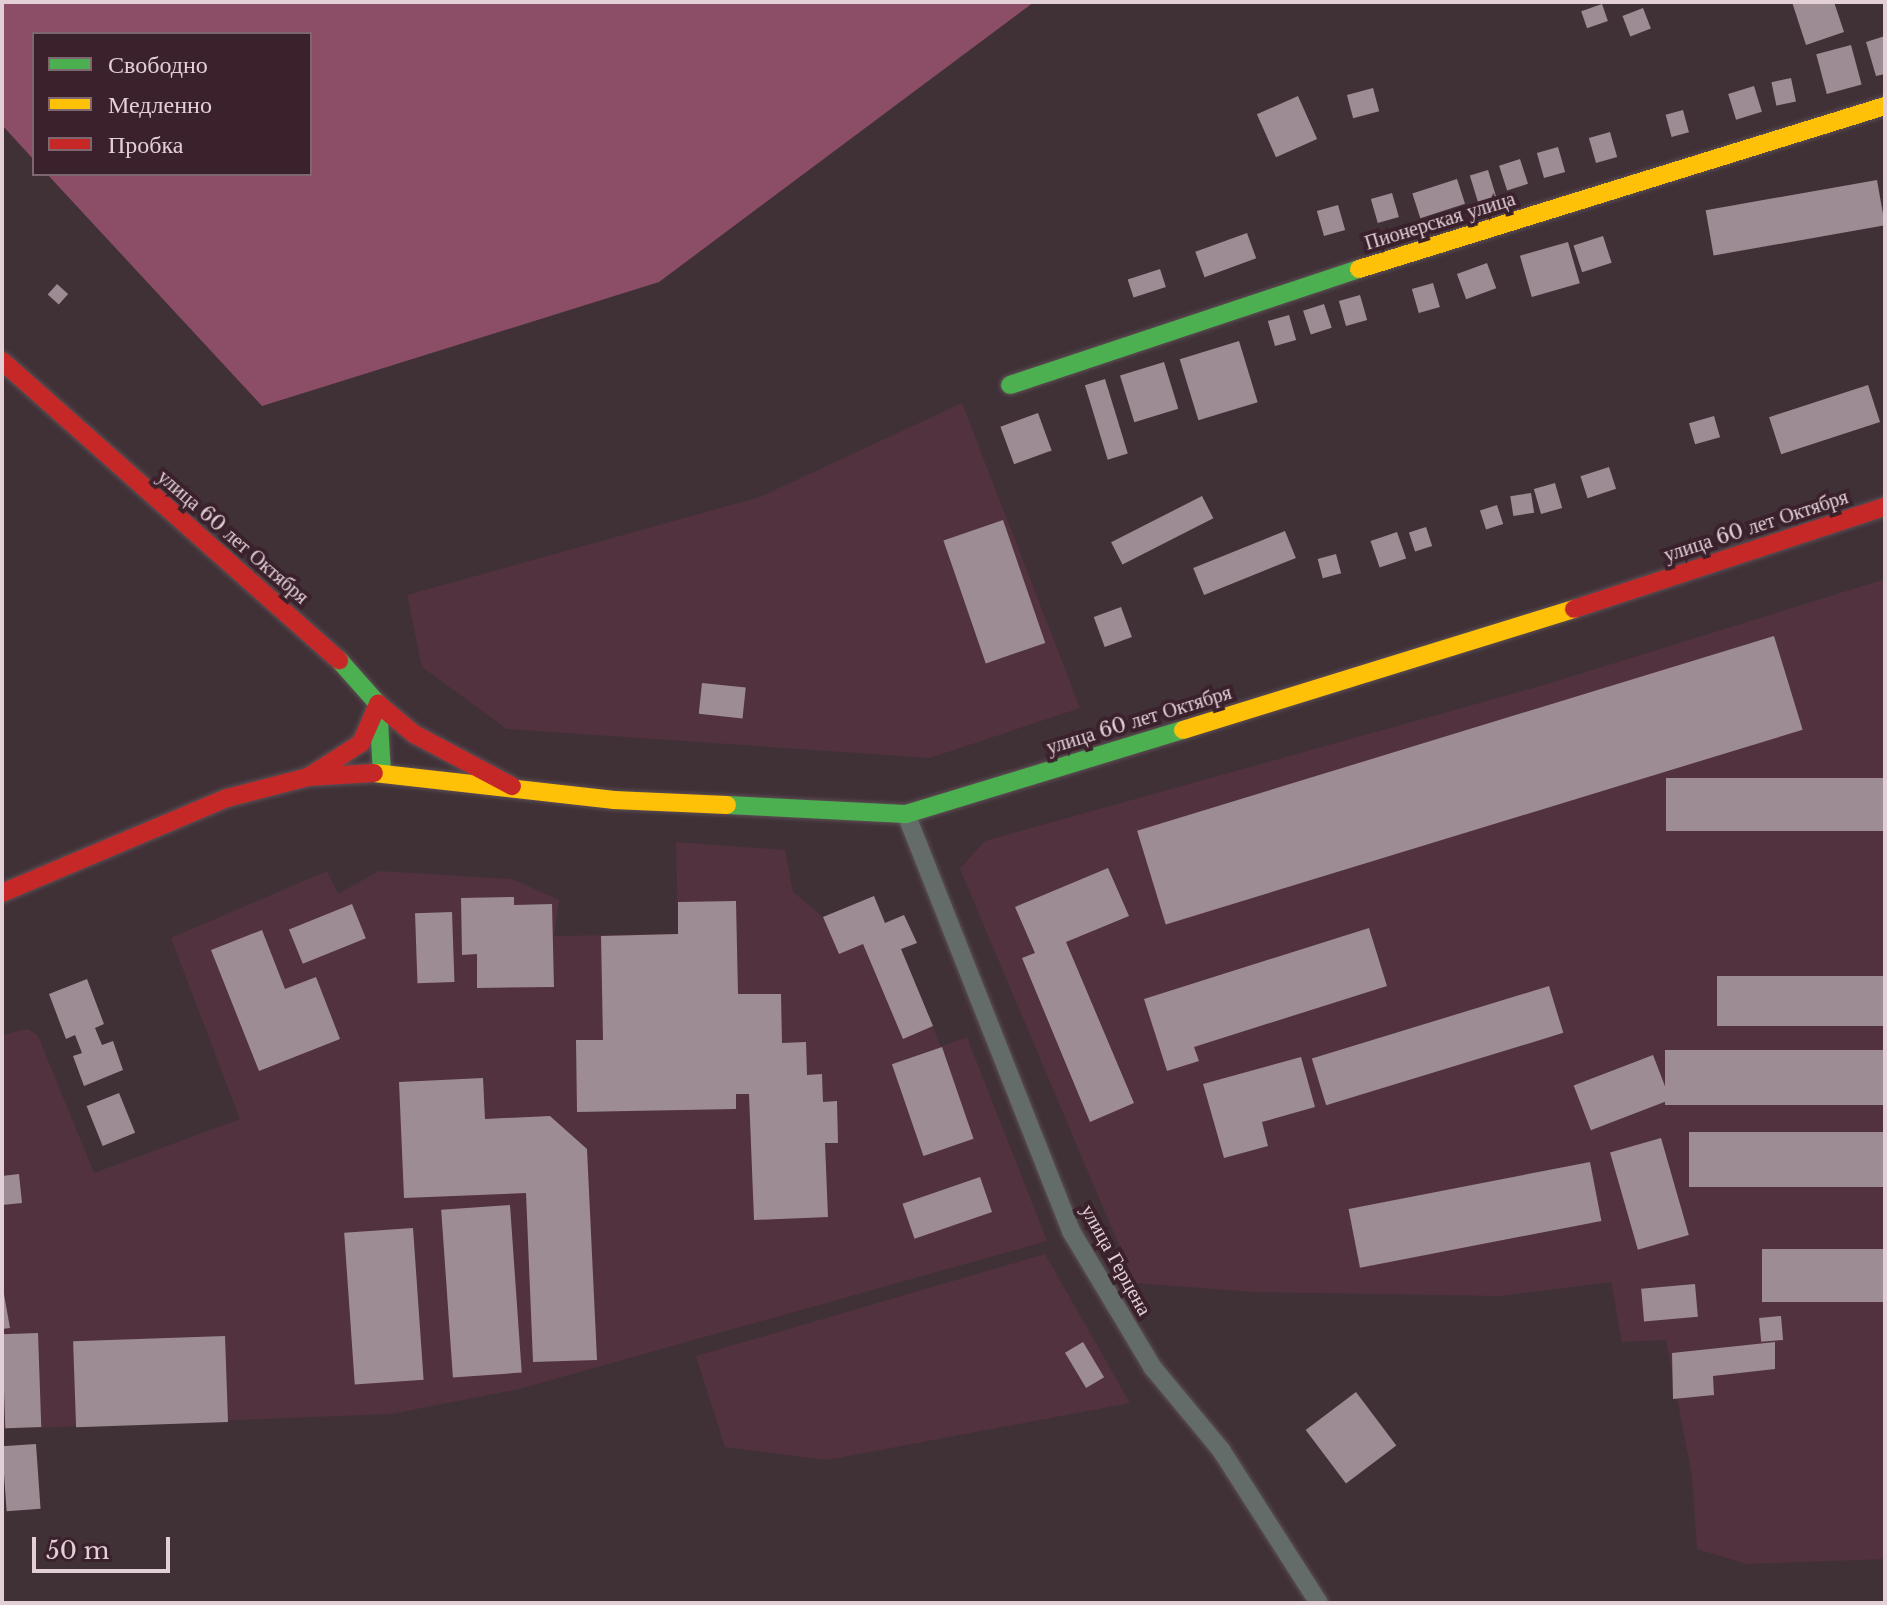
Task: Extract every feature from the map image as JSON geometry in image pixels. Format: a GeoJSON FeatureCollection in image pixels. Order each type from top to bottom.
{"type":"FeatureCollection","features":[{"type":"Feature","properties":{"kind":"main road","name":"Пионерская улица"},"geometry":{"type":"LineString","coordinates":[[1010,385],[1376,263],[1885,106]]}},
{"type":"Feature","properties":{"kind":"main road","name":"улица 60 лет Октября"},"geometry":{"type":"LineString","coordinates":[[2,361],[307,630],[378,704],[414,734],[516,789]]}},
{"type":"Feature","properties":{"kind":"main road","name":"улица 60 лет Октября"},"geometry":{"type":"LineString","coordinates":[[2,893],[227,798],[308,777],[382,773],[614,800],[906,814],[1489,637],[1885,507]]}},
{"type":"Feature","properties":{"kind":"main road"},"geometry":{"type":"LineString","coordinates":[[378,704],[382,773]]}},
{"type":"Feature","properties":{"kind":"main road"},"geometry":{"type":"LineString","coordinates":[[308,777],[361,743],[378,704]]}},
{"type":"Feature","properties":{"kind":"street","name":"улица Герцена"},"geometry":{"type":"LineString","coordinates":[[906,814],[1071,1231],[1153,1368],[1221,1450],[1319,1603]]}},
{"type":"Feature","properties":{"kind":"shaded area"},"geometry":{"type":"Polygon","coordinates":[[[2,2],[1034,2],[659,282],[262,406],[49,176],[312,176],[312,32],[32,32],[32,158],[2,125],[2,2]]]}},
{"type":"Feature","properties":{"kind":"shaded area"},"geometry":{"type":"Polygon","coordinates":[[[962,403],[1080,708],[930,758],[507,729],[422,667],[407,595],[760,497],[962,403]]]}},
{"type":"Feature","properties":{"kind":"shaded area"},"geometry":{"type":"Polygon","coordinates":[[[1885,579],[1885,1559],[1747,1564],[1697,1549],[1692,1476],[1666,1340],[1622,1342],[1611,1282],[1501,1296],[1253,1292],[1135,1283],[960,869],[985,841],[1544,685],[1885,579]]]}},
{"type":"Feature","properties":{"kind":"shaded area"},"geometry":{"type":"Polygon","coordinates":[[[676,842],[785,850],[793,892],[823,917],[874,896],[885,923],[904,915],[917,943],[901,950],[941,1047],[967,1037],[1047,1241],[519,1389],[391,1414],[2,1429],[2,1035],[28,1029],[38,1036],[94,1173],[240,1119],[171,938],[327,871],[338,894],[379,871],[512,879],[559,900],[554,936],[678,934],[676,842]]]}},
{"type":"Feature","properties":{"kind":"shaded area"},"geometry":{"type":"Polygon","coordinates":[[[1045,1254],[1130,1403],[827,1460],[725,1447],[696,1356],[1045,1254]]]}},
{"type":"Feature","properties":{"kind":"building"},"geometry":{"type":"Polygon","coordinates":[[[1792,2],[1834,2],[1844,32],[1806,45],[1792,2]]]}},
{"type":"Feature","properties":{"kind":"building"},"geometry":{"type":"Polygon","coordinates":[[[1602,4],[1608,21],[1587,28],[1581,11],[1602,4]]]}},
{"type":"Feature","properties":{"kind":"building"},"geometry":{"type":"Polygon","coordinates":[[[1643,8],[1651,29],[1630,36],[1622,16],[1643,8]]]}},
{"type":"Feature","properties":{"kind":"building"},"geometry":{"type":"Polygon","coordinates":[[[1885,36],[1885,74],[1876,76],[1866,42],[1885,36]]]}},
{"type":"Feature","properties":{"kind":"building"},"geometry":{"type":"Polygon","coordinates":[[[1851,45],[1862,85],[1827,94],[1816,54],[1851,45]]]}},
{"type":"Feature","properties":{"kind":"building"},"geometry":{"type":"Polygon","coordinates":[[[1791,78],[1796,101],[1776,106],[1771,82],[1791,78]]]}},
{"type":"Feature","properties":{"kind":"building"},"geometry":{"type":"Polygon","coordinates":[[[1754,86],[1762,112],[1736,120],[1728,94],[1754,86]]]}},
{"type":"Feature","properties":{"kind":"building"},"geometry":{"type":"Polygon","coordinates":[[[1373,88],[1379,111],[1353,118],[1347,95],[1373,88]]]}},
{"type":"Feature","properties":{"kind":"building"},"geometry":{"type":"Polygon","coordinates":[[[1298,96],[1317,139],[1276,157],[1257,114],[1298,96]]]}},
{"type":"Feature","properties":{"kind":"building"},"geometry":{"type":"Polygon","coordinates":[[[1683,110],[1689,132],[1672,137],[1666,115],[1683,110]]]}},
{"type":"Feature","properties":{"kind":"building"},"geometry":{"type":"Polygon","coordinates":[[[1610,132],[1617,157],[1596,163],[1589,138],[1610,132]]]}},
{"type":"Feature","properties":{"kind":"building"},"geometry":{"type":"Polygon","coordinates":[[[1558,147],[1565,172],[1544,178],[1537,153],[1558,147]]]}},
{"type":"Feature","properties":{"kind":"building"},"geometry":{"type":"Polygon","coordinates":[[[1520,159],[1528,184],[1507,191],[1499,166],[1520,159]]]}},
{"type":"Feature","properties":{"kind":"building"},"geometry":{"type":"Polygon","coordinates":[[[1488,170],[1496,197],[1478,202],[1470,176],[1488,170]]]}},
{"type":"Feature","properties":{"kind":"building"},"geometry":{"type":"Polygon","coordinates":[[[1457,179],[1465,204],[1420,218],[1412,194],[1457,179]]]}},
{"type":"Feature","properties":{"kind":"building"},"geometry":{"type":"Polygon","coordinates":[[[1877,180],[1885,225],[1714,256],[1706,210],[1877,180]]]}},
{"type":"Feature","properties":{"kind":"building"},"geometry":{"type":"Polygon","coordinates":[[[1392,193],[1399,217],[1378,223],[1371,199],[1392,193]]]}},
{"type":"Feature","properties":{"kind":"building"},"geometry":{"type":"Polygon","coordinates":[[[1338,205],[1345,230],[1324,236],[1317,211],[1338,205]]]}},
{"type":"Feature","properties":{"kind":"building"},"geometry":{"type":"Polygon","coordinates":[[[1247,233],[1256,258],[1205,277],[1195,252],[1247,233]]]}},
{"type":"Feature","properties":{"kind":"building"},"geometry":{"type":"Polygon","coordinates":[[[1603,236],[1612,263],[1582,272],[1574,246],[1603,236]]]}},
{"type":"Feature","properties":{"kind":"building"},"geometry":{"type":"Polygon","coordinates":[[[1568,242],[1580,283],[1532,297],[1520,256],[1568,242]]]}},
{"type":"Feature","properties":{"kind":"building"},"geometry":{"type":"Polygon","coordinates":[[[1487,263],[1496,288],[1466,299],[1457,274],[1487,263]]]}},
{"type":"Feature","properties":{"kind":"building"},"geometry":{"type":"Polygon","coordinates":[[[1160,269],[1166,287],[1134,298],[1128,280],[1160,269]]]}},
{"type":"Feature","properties":{"kind":"building"},"geometry":{"type":"Polygon","coordinates":[[[1433,283],[1440,307],[1419,313],[1412,289],[1433,283]]]}},
{"type":"Feature","properties":{"kind":"building"},"geometry":{"type":"Polygon","coordinates":[[[57,284],[68,294],[59,304],[48,294],[57,284]]]}},
{"type":"Feature","properties":{"kind":"building"},"geometry":{"type":"Polygon","coordinates":[[[1360,295],[1367,320],[1346,326],[1339,301],[1360,295]]]}},
{"type":"Feature","properties":{"kind":"building"},"geometry":{"type":"Polygon","coordinates":[[[1324,304],[1332,328],[1311,335],[1303,311],[1324,304]]]}},
{"type":"Feature","properties":{"kind":"building"},"geometry":{"type":"Polygon","coordinates":[[[1289,315],[1296,340],[1275,346],[1268,321],[1289,315]]]}},
{"type":"Feature","properties":{"kind":"building"},"geometry":{"type":"Polygon","coordinates":[[[1239,341],[1258,402],[1198,420],[1180,359],[1239,341]]]}},
{"type":"Feature","properties":{"kind":"building"},"geometry":{"type":"Polygon","coordinates":[[[1164,362],[1178,409],[1134,422],[1120,375],[1164,362]]]}},
{"type":"Feature","properties":{"kind":"building"},"geometry":{"type":"Polygon","coordinates":[[[1105,379],[1128,454],[1108,460],[1085,385],[1105,379]]]}},
{"type":"Feature","properties":{"kind":"building"},"geometry":{"type":"Polygon","coordinates":[[[1868,385],[1880,422],[1781,454],[1769,417],[1868,385]]]}},
{"type":"Feature","properties":{"kind":"building"},"geometry":{"type":"Polygon","coordinates":[[[1038,413],[1052,451],[1014,464],[1000,427],[1038,413]]]}},
{"type":"Feature","properties":{"kind":"building"},"geometry":{"type":"Polygon","coordinates":[[[1714,416],[1720,437],[1695,444],[1689,423],[1714,416]]]}},
{"type":"Feature","properties":{"kind":"building"},"geometry":{"type":"Polygon","coordinates":[[[1609,467],[1616,489],[1588,498],[1580,476],[1609,467]]]}},
{"type":"Feature","properties":{"kind":"building"},"geometry":{"type":"Polygon","coordinates":[[[1555,483],[1562,508],[1541,514],[1534,489],[1555,483]]]}},
{"type":"Feature","properties":{"kind":"building"},"geometry":{"type":"Polygon","coordinates":[[[1531,493],[1534,513],[1513,516],[1510,496],[1531,493]]]}},
{"type":"Feature","properties":{"kind":"building"},"geometry":{"type":"Polygon","coordinates":[[[1202,496],[1213,518],[1122,565],[1111,542],[1202,496]]]}},
{"type":"Feature","properties":{"kind":"building"},"geometry":{"type":"Polygon","coordinates":[[[1497,505],[1503,524],[1486,530],[1480,511],[1497,505]]]}},
{"type":"Feature","properties":{"kind":"building"},"geometry":{"type":"Polygon","coordinates":[[[1003,520],[1045,643],[986,663],[943,541],[1003,520]]]}},
{"type":"Feature","properties":{"kind":"building"},"geometry":{"type":"Polygon","coordinates":[[[1426,527],[1432,546],[1415,552],[1409,533],[1426,527]]]}},
{"type":"Feature","properties":{"kind":"building"},"geometry":{"type":"Polygon","coordinates":[[[1285,531],[1296,558],[1204,595],[1193,568],[1285,531]]]}},
{"type":"Feature","properties":{"kind":"building"},"geometry":{"type":"Polygon","coordinates":[[[1397,532],[1406,558],[1380,568],[1371,541],[1397,532]]]}},
{"type":"Feature","properties":{"kind":"building"},"geometry":{"type":"Polygon","coordinates":[[[1336,554],[1341,573],[1323,578],[1318,559],[1336,554]]]}},
{"type":"Feature","properties":{"kind":"building"},"geometry":{"type":"Polygon","coordinates":[[[1121,607],[1132,637],[1105,647],[1094,617],[1121,607]]]}},
{"type":"Feature","properties":{"kind":"building"},"geometry":{"type":"Polygon","coordinates":[[[1774,636],[1803,730],[1166,924],[1137,831],[1774,636]]]}},
{"type":"Feature","properties":{"kind":"building"},"geometry":{"type":"Polygon","coordinates":[[[702,683],[746,688],[743,718],[699,714],[702,683]]]}},
{"type":"Feature","properties":{"kind":"building"},"geometry":{"type":"Polygon","coordinates":[[[1666,778],[1885,778],[1885,831],[1666,831],[1666,778]]]}},
{"type":"Feature","properties":{"kind":"building"},"geometry":{"type":"Polygon","coordinates":[[[1108,868],[1129,916],[1066,942],[1134,1103],[1090,1122],[1022,958],[1035,953],[1015,907],[1108,868]]]}},
{"type":"Feature","properties":{"kind":"building"},"geometry":{"type":"Polygon","coordinates":[[[874,896],[885,923],[904,915],[917,943],[901,949],[933,1026],[903,1039],[863,944],[839,954],[823,917],[874,896]]]}},
{"type":"Feature","properties":{"kind":"building"},"geometry":{"type":"Polygon","coordinates":[[[514,897],[514,905],[552,904],[554,987],[477,988],[477,954],[462,955],[461,898],[514,897]]]}},
{"type":"Feature","properties":{"kind":"building"},"geometry":{"type":"Polygon","coordinates":[[[736,901],[738,994],[781,994],[782,1043],[806,1042],[807,1075],[822,1074],[823,1102],[837,1101],[838,1143],[825,1143],[828,1217],[754,1220],[749,1094],[736,1094],[736,1109],[577,1112],[576,1040],[603,1040],[601,936],[678,934],[678,902],[736,901]]]}},
{"type":"Feature","properties":{"kind":"building"},"geometry":{"type":"Polygon","coordinates":[[[352,904],[366,938],[303,964],[289,929],[352,904]]]}},
{"type":"Feature","properties":{"kind":"building"},"geometry":{"type":"Polygon","coordinates":[[[452,912],[454,982],[417,983],[415,913],[452,912]]]}},
{"type":"Feature","properties":{"kind":"building"},"geometry":{"type":"Polygon","coordinates":[[[1369,928],[1387,986],[1194,1047],[1199,1061],[1167,1071],[1144,999],[1369,928]]]}},
{"type":"Feature","properties":{"kind":"building"},"geometry":{"type":"Polygon","coordinates":[[[262,930],[285,989],[316,977],[340,1039],[259,1071],[211,950],[262,930]]]}},
{"type":"Feature","properties":{"kind":"building"},"geometry":{"type":"Polygon","coordinates":[[[1717,976],[1885,976],[1885,1026],[1717,1026],[1717,976]]]}},
{"type":"Feature","properties":{"kind":"building"},"geometry":{"type":"Polygon","coordinates":[[[87,979],[104,1024],[95,1028],[102,1045],[113,1041],[123,1070],[84,1086],[73,1056],[82,1053],[75,1035],[66,1039],[49,994],[87,979]]]}},
{"type":"Feature","properties":{"kind":"building"},"geometry":{"type":"Polygon","coordinates":[[[1549,986],[1563,1033],[1326,1105],[1312,1059],[1549,986]]]}},
{"type":"Feature","properties":{"kind":"building"},"geometry":{"type":"Polygon","coordinates":[[[942,1047],[974,1139],[923,1156],[892,1064],[942,1047]]]}},
{"type":"Feature","properties":{"kind":"building"},"geometry":{"type":"Polygon","coordinates":[[[1665,1050],[1885,1050],[1885,1105],[1665,1105],[1665,1050]]]}},
{"type":"Feature","properties":{"kind":"building"},"geometry":{"type":"Polygon","coordinates":[[[1653,1055],[1670,1100],[1591,1130],[1574,1085],[1653,1055]]]}},
{"type":"Feature","properties":{"kind":"building"},"geometry":{"type":"Polygon","coordinates":[[[1301,1057],[1315,1107],[1262,1122],[1268,1146],[1224,1158],[1203,1084],[1301,1057]]]}},
{"type":"Feature","properties":{"kind":"building"},"geometry":{"type":"Polygon","coordinates":[[[483,1078],[485,1119],[550,1116],[587,1149],[597,1360],[533,1362],[526,1193],[404,1198],[399,1082],[483,1078]]]}},
{"type":"Feature","properties":{"kind":"building"},"geometry":{"type":"Polygon","coordinates":[[[119,1093],[135,1133],[103,1146],[87,1106],[119,1093]]]}},
{"type":"Feature","properties":{"kind":"building"},"geometry":{"type":"Polygon","coordinates":[[[1689,1132],[1885,1132],[1885,1187],[1689,1187],[1689,1132]]]}},
{"type":"Feature","properties":{"kind":"building"},"geometry":{"type":"Polygon","coordinates":[[[1661,1138],[1689,1235],[1638,1250],[1610,1153],[1661,1138]]]}},
{"type":"Feature","properties":{"kind":"building"},"geometry":{"type":"Polygon","coordinates":[[[1590,1162],[1601,1221],[1360,1268],[1349,1209],[1590,1162]]]}},
{"type":"Feature","properties":{"kind":"building"},"geometry":{"type":"Polygon","coordinates":[[[19,1174],[22,1203],[2,1205],[2,1176],[19,1174]]]}},
{"type":"Feature","properties":{"kind":"building"},"geometry":{"type":"Polygon","coordinates":[[[980,1177],[992,1212],[915,1239],[902,1204],[980,1177]]]}},
{"type":"Feature","properties":{"kind":"building"},"geometry":{"type":"Polygon","coordinates":[[[510,1205],[522,1373],[453,1377],[441,1210],[510,1205]]]}},
{"type":"Feature","properties":{"kind":"building"},"geometry":{"type":"Polygon","coordinates":[[[413,1228],[424,1380],[355,1384],[344,1233],[413,1228]]]}},
{"type":"Feature","properties":{"kind":"building"},"geometry":{"type":"Polygon","coordinates":[[[1762,1249],[1885,1249],[1885,1302],[1762,1302],[1762,1249]]]}},
{"type":"Feature","properties":{"kind":"building"},"geometry":{"type":"Polygon","coordinates":[[[2,1283],[10,1328],[2,1329],[2,1283]]]}},
{"type":"Feature","properties":{"kind":"building"},"geometry":{"type":"Polygon","coordinates":[[[1695,1284],[1698,1317],[1644,1322],[1641,1289],[1695,1284]]]}},
{"type":"Feature","properties":{"kind":"building"},"geometry":{"type":"Polygon","coordinates":[[[1781,1316],[1783,1340],[1761,1342],[1759,1318],[1781,1316]]]}},
{"type":"Feature","properties":{"kind":"building"},"geometry":{"type":"Polygon","coordinates":[[[38,1333],[41,1427],[5,1428],[2,1334],[38,1333]]]}},
{"type":"Feature","properties":{"kind":"building"},"geometry":{"type":"Polygon","coordinates":[[[225,1336],[228,1422],[76,1427],[73,1341],[225,1336]]]}},
{"type":"Feature","properties":{"kind":"building"},"geometry":{"type":"Polygon","coordinates":[[[1083,1342],[1104,1377],[1086,1388],[1065,1353],[1083,1342]]]}},
{"type":"Feature","properties":{"kind":"building"},"geometry":{"type":"Polygon","coordinates":[[[1775,1342],[1775,1369],[1713,1376],[1714,1395],[1673,1399],[1672,1353],[1775,1342]]]}},
{"type":"Feature","properties":{"kind":"building"},"geometry":{"type":"Polygon","coordinates":[[[1356,1392],[1396,1446],[1346,1483],[1306,1430],[1356,1392]]]}},
{"type":"Feature","properties":{"kind":"building"},"geometry":{"type":"Polygon","coordinates":[[[36,1444],[41,1509],[7,1511],[2,1446],[36,1444]]]}},
{"type":"Feature","properties":{"kind":"traffic: fast"},"geometry":{"type":"LineString","coordinates":[[1010,385],[1359,269]]}},
{"type":"Feature","properties":{"kind":"traffic: fast"},"geometry":{"type":"LineString","coordinates":[[339,660],[378,704],[382,773]]}},
{"type":"Feature","properties":{"kind":"traffic: fast"},"geometry":{"type":"LineString","coordinates":[[727,805],[906,814],[1183,730]]}},
{"type":"Feature","properties":{"kind":"traffic: slow"},"geometry":{"type":"LineString","coordinates":[[1359,269],[1885,106]]}},
{"type":"Feature","properties":{"kind":"traffic: slow"},"geometry":{"type":"LineString","coordinates":[[1183,730],[1574,609]]}},
{"type":"Feature","properties":{"kind":"traffic: slow"},"geometry":{"type":"LineString","coordinates":[[374,773],[614,800],[727,805]]}},
{"type":"Feature","properties":{"kind":"traffic: jam"},"geometry":{"type":"LineString","coordinates":[[2,361],[339,660]]}},
{"type":"Feature","properties":{"kind":"traffic: jam"},"geometry":{"type":"LineString","coordinates":[[1574,609],[1885,507]]}},
{"type":"Feature","properties":{"kind":"traffic: jam"},"geometry":{"type":"LineString","coordinates":[[308,777],[361,743],[378,704],[414,734],[512,786]]}},
{"type":"Feature","properties":{"kind":"traffic: jam"},"geometry":{"type":"LineString","coordinates":[[2,893],[227,798],[308,777],[374,773]]}}]}
